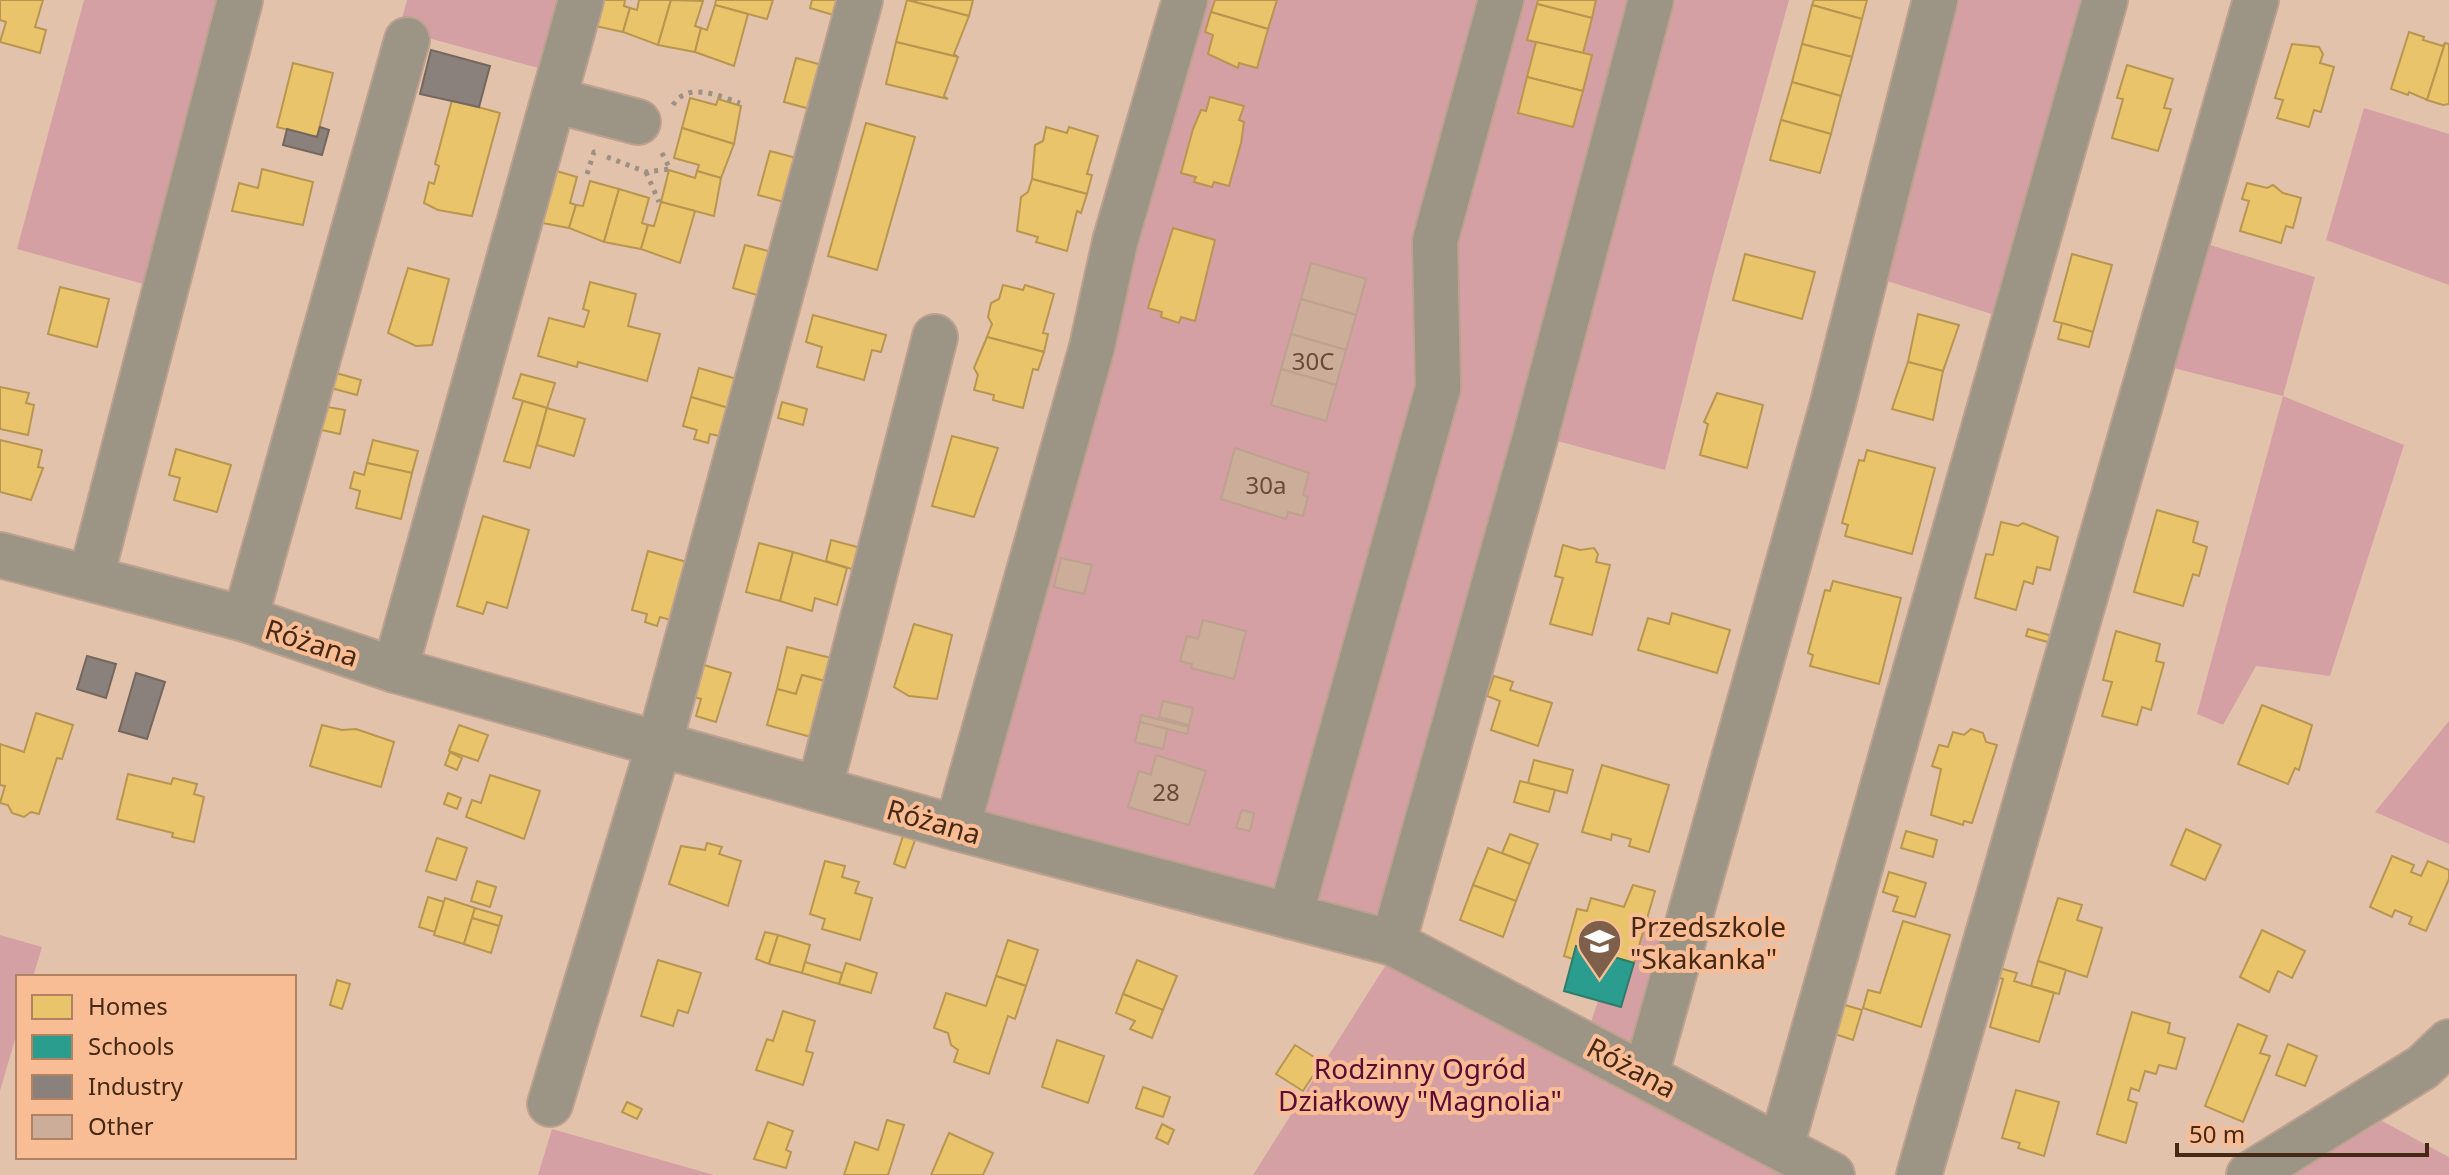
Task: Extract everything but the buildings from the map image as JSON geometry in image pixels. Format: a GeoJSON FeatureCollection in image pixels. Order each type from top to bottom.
{"type":"FeatureCollection","features":[{"type":"Feature","properties":{"kind":"street"},"geometry":{"type":"LineString","coordinates":[[91,577],[240,0]]}},
{"type":"Feature","properties":{"kind":"street"},"geometry":{"type":"LineString","coordinates":[[395,670],[581,0]]}},
{"type":"Feature","properties":{"kind":"street"},"geometry":{"type":"LineString","coordinates":[[550,1104],[659,745],[860,0]]}},
{"type":"Feature","properties":{"kind":"street"},"geometry":{"type":"LineString","coordinates":[[957,828],[1092,347],[1115,242],[1185,0]]}},
{"type":"Feature","properties":{"kind":"street"},"geometry":{"type":"LineString","coordinates":[[1290,916],[1438,388],[1435,241],[1501,0]]}},
{"type":"Feature","properties":{"kind":"street"},"geometry":{"type":"LineString","coordinates":[[1393,943],[1535,438],[1651,0]]}},
{"type":"Feature","properties":{"kind":"street"},"geometry":{"type":"LineString","coordinates":[[1646,1074],[1832,407],[1935,0]]}},
{"type":"Feature","properties":{"kind":"street"},"geometry":{"type":"LineString","coordinates":[[1781,1147],[2105,0]]}},
{"type":"Feature","properties":{"kind":"street"},"geometry":{"type":"LineString","coordinates":[[1919,1175],[2256,0]]}},
{"type":"Feature","properties":{"kind":"street"},"geometry":{"type":"LineString","coordinates":[[245,619],[407,40]]}},
{"type":"Feature","properties":{"kind":"street"},"geometry":{"type":"LineString","coordinates":[[554,100],[638,122]]}},
{"type":"Feature","properties":{"kind":"street"},"geometry":{"type":"LineString","coordinates":[[820,787],[935,337]]}},
{"type":"Feature","properties":{"kind":"street","name":"Różana"},"geometry":{"type":"LineString","coordinates":[[0,555],[245,619],[395,670],[659,745],[820,787],[957,828],[1393,943],[1832,1175]]}},
{"type":"Feature","properties":{"kind":"street"},"geometry":{"type":"LineString","coordinates":[[2249,1175],[2423,1067],[2449,1042]]}},
{"type":"Feature","properties":{"kind":"path"},"geometry":{"type":"LineString","coordinates":[[646,172],[659,202]]}},
{"type":"Feature","properties":{"kind":"green space"},"geometry":{"type":"Polygon","coordinates":[[[84,0],[227,0],[147,285],[17,249],[84,0]]]}},
{"type":"Feature","properties":{"kind":"green space"},"geometry":{"type":"Polygon","coordinates":[[[407,0],[562,0],[542,69],[399,30],[407,0]]]}},
{"type":"Feature","properties":{"kind":"green space"},"geometry":{"type":"Polygon","coordinates":[[[1202,0],[1789,0],[1713,276],[1665,470],[1524,432],[1389,926],[972,816],[1202,0]]]}},
{"type":"Feature","properties":{"kind":"green space"},"geometry":{"type":"Polygon","coordinates":[[[1922,0],[2094,0],[2001,317],[1849,269],[1922,0]]]}},
{"type":"Feature","properties":{"kind":"green space"},"geometry":{"type":"Polygon","coordinates":[[[2364,108],[2449,134],[2449,285],[2326,240],[2364,108]]]}},
{"type":"Feature","properties":{"kind":"green space"},"geometry":{"type":"Polygon","coordinates":[[[2197,241],[2315,277],[2283,396],[2166,366],[2197,241]]]}},
{"type":"Feature","properties":{"kind":"green space"},"geometry":{"type":"Polygon","coordinates":[[[2283,396],[2404,445],[2330,676],[2256,666],[2223,725],[2197,714],[2283,396]]]}},
{"type":"Feature","properties":{"kind":"green space"},"geometry":{"type":"Polygon","coordinates":[[[2449,721],[2449,844],[2375,812],[2449,721]]]}},
{"type":"Feature","properties":{"kind":"green space"},"geometry":{"type":"Polygon","coordinates":[[[1648,917],[1678,925],[1644,1051],[1591,1022],[1598,1001],[1621,1007],[1648,917]]]}},
{"type":"Feature","properties":{"kind":"green space"},"geometry":{"type":"Polygon","coordinates":[[[0,935],[42,947],[34,975],[16,975],[16,1036],[0,1091],[0,935]]]}},
{"type":"Feature","properties":{"kind":"green space","name":"Rodzinny Ogród Działkowy \"Magnolia\""},"geometry":{"type":"Polygon","coordinates":[[[1387,963],[1784,1175],[1253,1175],[1387,963]]]}},
{"type":"Feature","properties":{"kind":"green space"},"geometry":{"type":"Polygon","coordinates":[[[2382,1121],[2449,1157],[2449,1175],[2293,1175],[2382,1121]]]}},
{"type":"Feature","properties":{"kind":"green space"},"geometry":{"type":"Polygon","coordinates":[[[552,1129],[714,1175],[538,1175],[552,1129]]]}},
{"type":"Feature","properties":{"kind":"place","name":"Przedszkole \"Skakanka\""},"geometry":{"type":"Point","coordinates":[1599,981]}}]}
